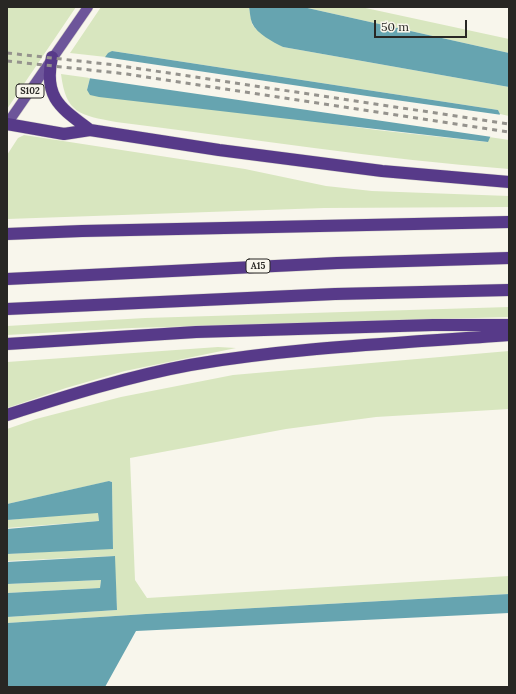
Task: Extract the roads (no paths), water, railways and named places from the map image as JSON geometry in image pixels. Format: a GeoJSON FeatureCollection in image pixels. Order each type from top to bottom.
{"type":"FeatureCollection","features":[{"type":"Feature","properties":{"kind":"highway"},"geometry":{"type":"LineString","coordinates":[[52,57],[50,77],[52,93],[56,100],[68,113],[90,130]]}},
{"type":"Feature","properties":{"kind":"highway"},"geometry":{"type":"LineString","coordinates":[[7,124],[64,134],[90,130],[219,150],[351,168],[449,178],[509,182]]}},
{"type":"Feature","properties":{"kind":"highway"},"geometry":{"type":"LineString","coordinates":[[7,234],[90,230],[509,222]]}},
{"type":"Feature","properties":{"kind":"highway","name":"A15"},"geometry":{"type":"LineString","coordinates":[[7,279],[329,263],[509,258]]}},
{"type":"Feature","properties":{"kind":"highway"},"geometry":{"type":"LineString","coordinates":[[7,310],[328,294],[509,290]]}},
{"type":"Feature","properties":{"kind":"highway"},"geometry":{"type":"LineString","coordinates":[[7,344],[196,332],[433,325],[509,325]]}},
{"type":"Feature","properties":{"kind":"highway"},"geometry":{"type":"LineString","coordinates":[[7,415],[98,387],[189,365],[251,356],[356,345],[509,335]]}},
{"type":"Feature","properties":{"kind":"main road","name":"S102"},"geometry":{"type":"LineString","coordinates":[[7,124],[88,7]]}},
{"type":"Feature","properties":{"kind":"water"},"geometry":{"type":"Polygon","coordinates":[[[249,7],[303,7],[509,53],[509,87],[283,47],[266,37],[254,27],[251,21],[249,7]]]}},
{"type":"Feature","properties":{"kind":"water"},"geometry":{"type":"Polygon","coordinates":[[[112,51],[498,110],[500,114],[488,142],[90,95],[87,90],[90,78],[108,53],[112,51]]]}},
{"type":"Feature","properties":{"kind":"water"},"geometry":{"type":"Polygon","coordinates":[[[109,481],[112,482],[113,549],[7,554],[7,529],[99,521],[98,513],[7,520],[7,504],[109,481]]]}},
{"type":"Feature","properties":{"kind":"water"},"geometry":{"type":"Polygon","coordinates":[[[115,556],[117,610],[7,617],[7,593],[100,588],[101,580],[7,584],[7,562],[115,556]]]}},
{"type":"Feature","properties":{"kind":"water"},"geometry":{"type":"Polygon","coordinates":[[[509,594],[509,613],[136,631],[105,687],[7,687],[7,623],[509,594]]]}},
{"type":"Feature","properties":{"kind":"railway"},"geometry":{"type":"LineString","coordinates":[[7,53],[115,65],[509,124]]}},
{"type":"Feature","properties":{"kind":"railway"},"geometry":{"type":"LineString","coordinates":[[7,61],[127,74],[509,132]]}}]}
